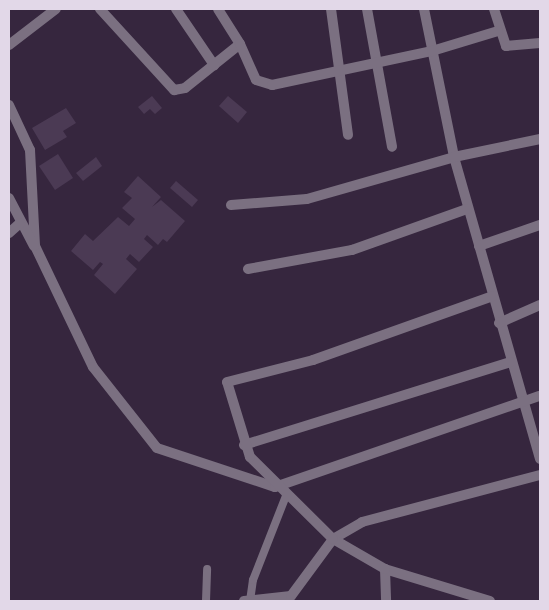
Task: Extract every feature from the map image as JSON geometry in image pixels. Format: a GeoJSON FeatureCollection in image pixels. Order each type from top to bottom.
{"type":"FeatureCollection","features":[{"type":"Feature","properties":{"kind":"street"},"geometry":{"type":"LineString","coordinates":[[9,45],[56,9]]}},
{"type":"Feature","properties":{"kind":"street"},"geometry":{"type":"LineString","coordinates":[[100,9],[170,89],[185,88],[240,44]]}},
{"type":"Feature","properties":{"kind":"street"},"geometry":{"type":"LineString","coordinates":[[176,9],[214,65]]}},
{"type":"Feature","properties":{"kind":"street"},"geometry":{"type":"LineString","coordinates":[[218,9],[240,44],[256,80],[264,84],[432,51],[498,32]]}},
{"type":"Feature","properties":{"kind":"street"},"geometry":{"type":"LineString","coordinates":[[330,9],[348,135]]}},
{"type":"Feature","properties":{"kind":"street"},"geometry":{"type":"LineString","coordinates":[[367,9],[392,147]]}},
{"type":"Feature","properties":{"kind":"street"},"geometry":{"type":"LineString","coordinates":[[424,9],[454,157],[467,209],[493,296],[522,406],[540,459]]}},
{"type":"Feature","properties":{"kind":"street"},"geometry":{"type":"LineString","coordinates":[[494,9],[498,32],[506,46],[540,43]]}},
{"type":"Feature","properties":{"kind":"street"},"geometry":{"type":"LineString","coordinates":[[9,106],[30,150],[35,246]]}},
{"type":"Feature","properties":{"kind":"street"},"geometry":{"type":"LineString","coordinates":[[231,205],[307,199],[454,157],[540,140]]}},
{"type":"Feature","properties":{"kind":"street"},"geometry":{"type":"LineString","coordinates":[[9,198],[20,222],[35,246],[93,367],[157,448],[275,487],[522,406],[540,396]]}},
{"type":"Feature","properties":{"kind":"street"},"geometry":{"type":"LineString","coordinates":[[248,269],[352,250],[467,209]]}},
{"type":"Feature","properties":{"kind":"street"},"geometry":{"type":"LineString","coordinates":[[9,233],[20,222]]}},
{"type":"Feature","properties":{"kind":"street"},"geometry":{"type":"LineString","coordinates":[[479,246],[540,225]]}},
{"type":"Feature","properties":{"kind":"street"},"geometry":{"type":"LineString","coordinates":[[490,601],[385,569],[333,539],[275,487],[244,445],[227,382],[313,360],[493,296]]}},
{"type":"Feature","properties":{"kind":"street"},"geometry":{"type":"LineString","coordinates":[[499,323],[540,305]]}},
{"type":"Feature","properties":{"kind":"street"},"geometry":{"type":"LineString","coordinates":[[244,445],[510,362]]}},
{"type":"Feature","properties":{"kind":"street"},"geometry":{"type":"LineString","coordinates":[[248,601],[291,599],[333,539],[371,518],[540,475]]}},
{"type":"Feature","properties":{"kind":"street"},"geometry":{"type":"LineString","coordinates":[[385,569],[386,601]]}},
{"type":"Feature","properties":{"kind":"lane"},"geometry":{"type":"LineString","coordinates":[[248,601],[286,496]]}},
{"type":"Feature","properties":{"kind":"lane"},"geometry":{"type":"LineString","coordinates":[[206,601],[207,569]]}},
{"type":"Feature","properties":{"kind":"building"},"geometry":{"type":"Polygon","coordinates":[[[152,96],[162,108],[155,114],[150,109],[144,114],[138,107],[152,96]]]}},
{"type":"Feature","properties":{"kind":"building"},"geometry":{"type":"Polygon","coordinates":[[[228,96],[247,112],[238,123],[219,106],[228,96]]]}},
{"type":"Feature","properties":{"kind":"building"},"geometry":{"type":"Polygon","coordinates":[[[66,108],[76,123],[63,131],[67,137],[45,150],[32,128],[66,108]]]}},
{"type":"Feature","properties":{"kind":"building"},"geometry":{"type":"Polygon","coordinates":[[[58,154],[73,178],[55,190],[39,166],[58,154]]]}},
{"type":"Feature","properties":{"kind":"building"},"geometry":{"type":"Polygon","coordinates":[[[96,157],[102,166],[83,181],[76,173],[96,157]]]}},
{"type":"Feature","properties":{"kind":"building"},"geometry":{"type":"Polygon","coordinates":[[[138,176],[161,197],[152,207],[161,200],[185,221],[167,242],[163,239],[158,245],[147,235],[144,239],[153,247],[139,262],[130,254],[126,259],[137,269],[115,294],[94,275],[103,264],[100,262],[93,270],[71,251],[85,234],[93,241],[118,217],[129,226],[135,219],[122,208],[132,198],[124,192],[138,176]]]}},
{"type":"Feature","properties":{"kind":"building"},"geometry":{"type":"Polygon","coordinates":[[[176,181],[198,200],[192,207],[170,188],[176,181]]]}}]}
